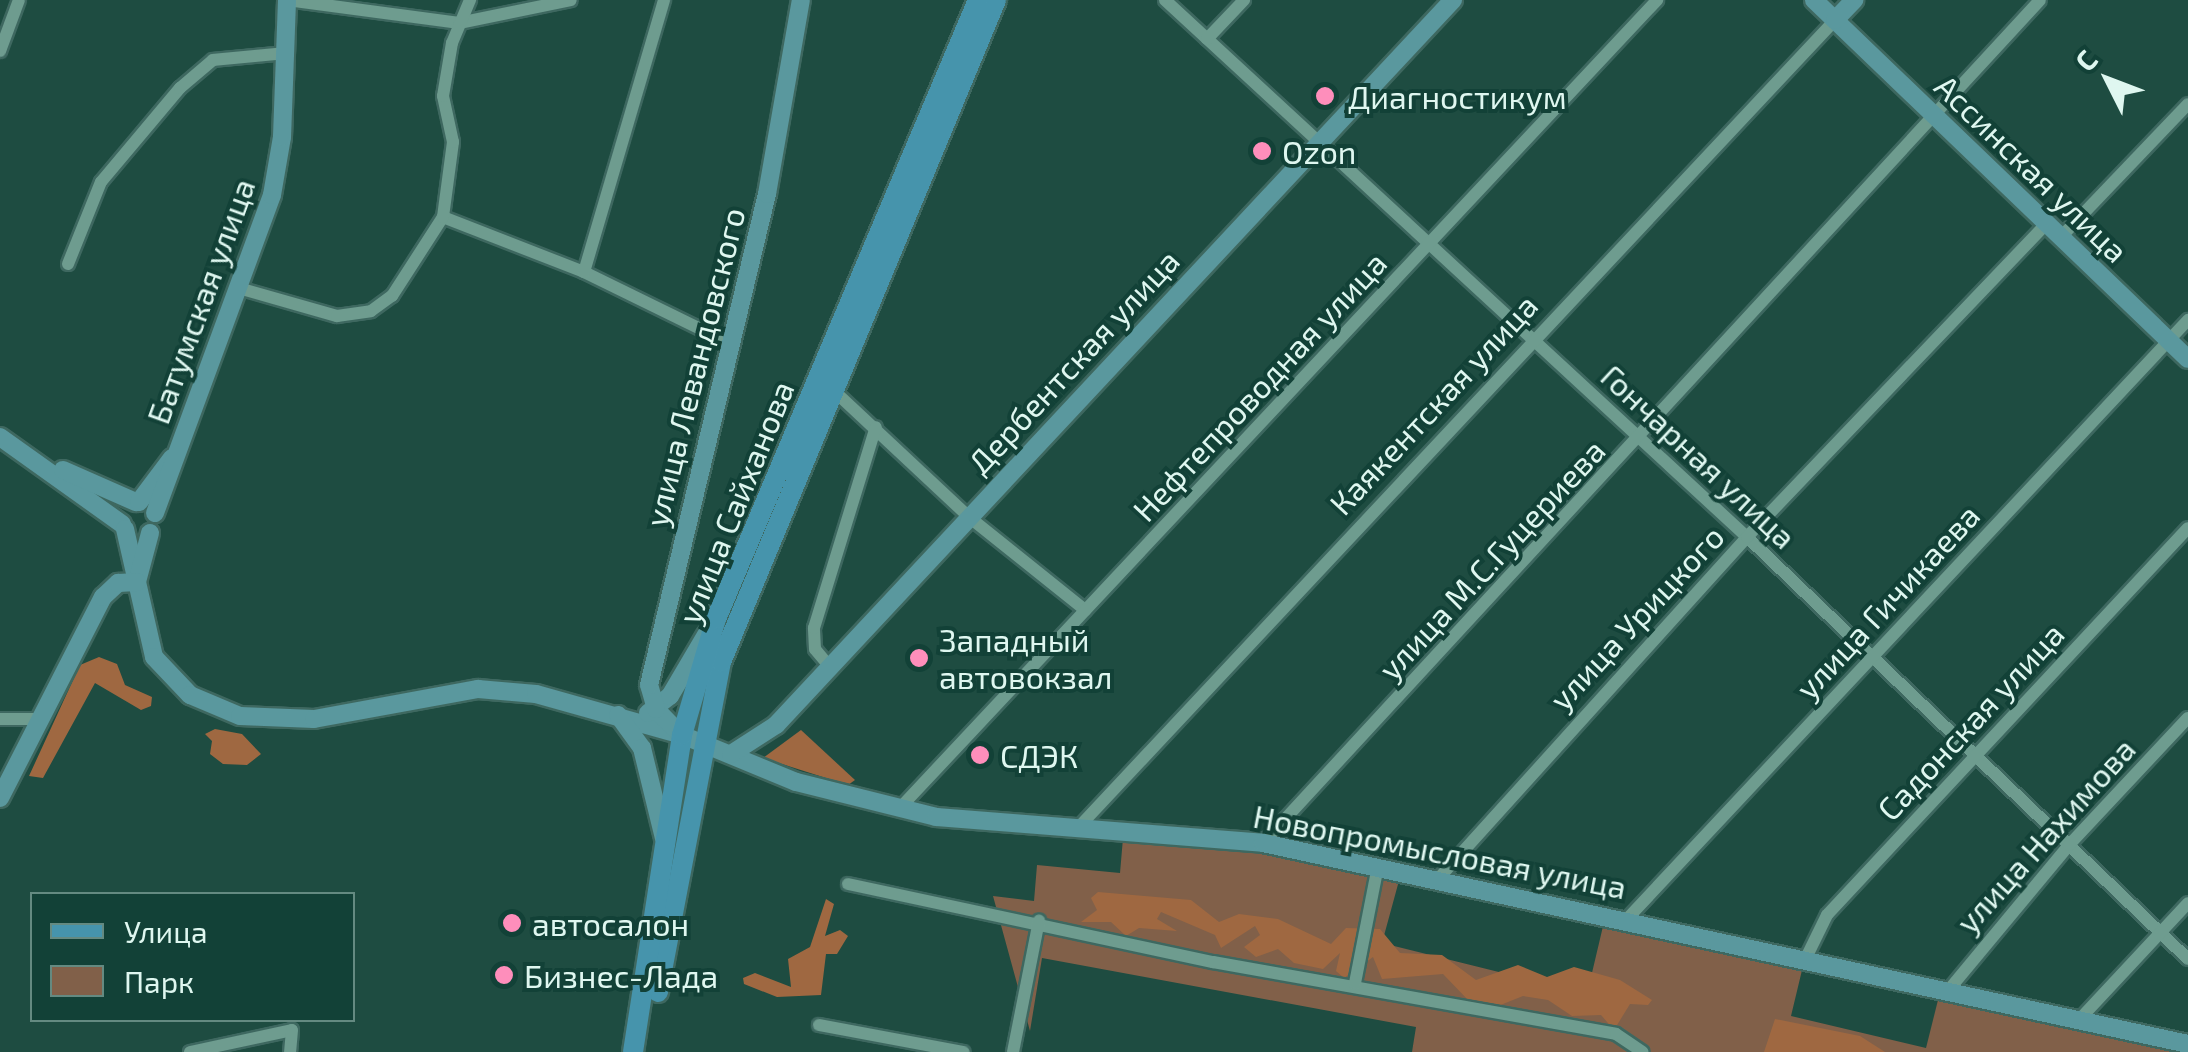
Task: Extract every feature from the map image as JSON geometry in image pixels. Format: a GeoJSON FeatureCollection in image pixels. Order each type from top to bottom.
{"type":"FeatureCollection","features":[{"type":"Feature","properties":{"kind":"main road","name":"улица Сайханова"},"geometry":{"type":"LineString","coordinates":[[647,1052],[721,662],[824,384],[978,0]]}},
{"type":"Feature","properties":{"kind":"main road","name":"улица Сайханова"},"geometry":{"type":"LineString","coordinates":[[633,1052],[682,735],[716,619],[996,0]]}},
{"type":"Feature","properties":{"kind":"street"},"geometry":{"type":"LineString","coordinates":[[0,51],[19,0]]}},
{"type":"Feature","properties":{"kind":"street"},"geometry":{"type":"LineString","coordinates":[[287,0],[459,23],[571,0]]}},
{"type":"Feature","properties":{"kind":"street","name":"Батумская улица"},"geometry":{"type":"LineString","coordinates":[[124,526],[124,510],[144,505],[179,450],[242,289],[278,169],[287,0]]}},
{"type":"Feature","properties":{"kind":"street"},"geometry":{"type":"LineString","coordinates":[[242,289],[337,316],[370,311],[392,296],[443,216],[453,142],[443,96],[459,23],[470,0]]}},
{"type":"Feature","properties":{"kind":"street"},"geometry":{"type":"LineString","coordinates":[[584,272],[664,0]]}},
{"type":"Feature","properties":{"kind":"street","name":"улица Левандовского"},"geometry":{"type":"LineString","coordinates":[[656,710],[648,685],[776,152],[800,0]]}},
{"type":"Feature","properties":{"kind":"street","name":"Гончарная улица"},"geometry":{"type":"LineString","coordinates":[[1165,0],[1747,537],[2188,959]]}},
{"type":"Feature","properties":{"kind":"street"},"geometry":{"type":"LineString","coordinates":[[1206,38],[1244,0]]}},
{"type":"Feature","properties":{"kind":"street","name":"Дербентская улица"},"geometry":{"type":"LineString","coordinates":[[731,754],[776,724],[1453,0]]}},
{"type":"Feature","properties":{"kind":"street","name":"Нефтепроводная улица"},"geometry":{"type":"LineString","coordinates":[[898,809],[1658,0]]}},
{"type":"Feature","properties":{"kind":"street","name":"Ассинская улица"},"geometry":{"type":"LineString","coordinates":[[1814,0],[2052,232],[2188,358]]}},
{"type":"Feature","properties":{"kind":"street"},"geometry":{"type":"LineString","coordinates":[[1835,20],[1854,0]]}},
{"type":"Feature","properties":{"kind":"street","name":"улица М.С.Гуцериева"},"geometry":{"type":"LineString","coordinates":[[1263,843],[1641,438],[2040,0]]}},
{"type":"Feature","properties":{"kind":"street","name":"Каякентская улица"},"geometry":{"type":"LineString","coordinates":[[1076,830],[1530,338],[1835,20]]}},
{"type":"Feature","properties":{"kind":"street"},"geometry":{"type":"LineString","coordinates":[[68,264],[101,182],[180,88],[213,60],[286,53]]}},
{"type":"Feature","properties":{"kind":"street","name":"улица Урицкого"},"geometry":{"type":"LineString","coordinates":[[1440,878],[1747,537],[2052,232],[2188,104]]}},
{"type":"Feature","properties":{"kind":"street"},"geometry":{"type":"LineString","coordinates":[[443,216],[584,272],[729,342]]}},
{"type":"Feature","properties":{"kind":"street","name":"улица Гичикаева"},"geometry":{"type":"LineString","coordinates":[[1627,918],[2188,320]]}},
{"type":"Feature","properties":{"kind":"street"},"geometry":{"type":"LineString","coordinates":[[824,384],[876,427],[968,517],[1085,610]]}},
{"type":"Feature","properties":{"kind":"street"},"geometry":{"type":"LineString","coordinates":[[830,667],[815,649],[814,628],[876,427]]}},
{"type":"Feature","properties":{"kind":"street"},"geometry":{"type":"LineString","coordinates":[[0,437],[36,458],[144,505],[150,533],[137,582]]}},
{"type":"Feature","properties":{"kind":"street"},"geometry":{"type":"LineString","coordinates":[[36,458],[134,536],[150,533]]}},
{"type":"Feature","properties":{"kind":"street"},"geometry":{"type":"LineString","coordinates":[[124,526],[137,582]]}},
{"type":"Feature","properties":{"kind":"street","name":"Садонская улица"},"geometry":{"type":"LineString","coordinates":[[1805,960],[1828,915],[2188,528]]}},
{"type":"Feature","properties":{"kind":"street"},"geometry":{"type":"LineString","coordinates":[[0,798],[103,596],[118,583],[137,582]]}},
{"type":"Feature","properties":{"kind":"street","name":"Новопромысловая улица"},"geometry":{"type":"LineString","coordinates":[[137,582],[148,642],[162,671],[190,696],[225,712],[314,719],[501,688],[618,715],[704,743],[796,782],[898,809],[1076,830],[1263,843],[1627,918],[2188,1044]]}},
{"type":"Feature","properties":{"kind":"street"},"geometry":{"type":"LineString","coordinates":[[666,844],[642,748],[618,715],[656,710],[716,619]]}},
{"type":"Feature","properties":{"kind":"street"},"geometry":{"type":"LineString","coordinates":[[656,710],[682,735]]}},
{"type":"Feature","properties":{"kind":"street","name":"улица Нахимова"},"geometry":{"type":"LineString","coordinates":[[1947,992],[2069,845],[2188,718]]}},
{"type":"Feature","properties":{"kind":"street"},"geometry":{"type":"LineString","coordinates":[[0,720],[41,720]]}},
{"type":"Feature","properties":{"kind":"street"},"geometry":{"type":"LineString","coordinates":[[1356,983],[1378,866]]}},
{"type":"Feature","properties":{"kind":"street"},"geometry":{"type":"LineString","coordinates":[[848,884],[1039,921],[1213,962],[1356,983],[1616,1034],[1644,1052]]}},
{"type":"Feature","properties":{"kind":"street"},"geometry":{"type":"LineString","coordinates":[[2078,1021],[2188,902]]}},
{"type":"Feature","properties":{"kind":"street"},"geometry":{"type":"LineString","coordinates":[[1013,1052],[1039,921]]}},
{"type":"Feature","properties":{"kind":"street"},"geometry":{"type":"LineString","coordinates":[[818,1025],[963,1052]]}},
{"type":"Feature","properties":{"kind":"street"},"geometry":{"type":"LineString","coordinates":[[190,1052],[292,1030],[290,1052]]}},
{"type":"Feature","properties":{"kind":"green space"},"geometry":{"type":"Polygon","coordinates":[[[1123,838],[1265,850],[1400,877],[1382,943],[1587,994],[1604,922],[1803,966],[1791,1016],[1926,1048],[1939,996],[2176,1052],[1412,1052],[1416,1027],[1042,958],[1030,1031],[993,896],[1034,901],[1037,865],[1120,873],[1123,838]]]}},
{"type":"Feature","properties":{"kind":"shaded area"},"geometry":{"type":"Polygon","coordinates":[[[99,657],[117,664],[125,685],[152,697],[151,706],[141,710],[95,683],[43,778],[29,776],[80,665],[99,657]]]}},
{"type":"Feature","properties":{"kind":"shaded area"},"geometry":{"type":"Polygon","coordinates":[[[215,729],[242,734],[261,754],[247,765],[223,764],[210,754],[212,741],[205,734],[215,729]]]}},
{"type":"Feature","properties":{"kind":"shaded area"},"geometry":{"type":"Polygon","coordinates":[[[801,730],[855,780],[848,785],[763,758],[801,730]]]}},
{"type":"Feature","properties":{"kind":"shaded area"},"geometry":{"type":"Polygon","coordinates":[[[1098,892],[1191,900],[1219,922],[1239,914],[1278,919],[1331,944],[1346,928],[1380,929],[1400,953],[1442,955],[1476,980],[1518,965],[1547,977],[1574,967],[1620,980],[1652,1000],[1648,1005],[1630,1004],[1614,1030],[1601,1015],[1572,1016],[1548,1000],[1523,996],[1498,1006],[1469,1001],[1443,974],[1382,979],[1373,957],[1344,978],[1336,971],[1340,953],[1323,969],[1294,963],[1278,949],[1256,957],[1244,947],[1260,935],[1255,926],[1221,948],[1215,935],[1161,912],[1157,919],[1177,931],[1139,928],[1126,936],[1111,922],[1081,922],[1097,910],[1091,898],[1098,892]]]}},
{"type":"Feature","properties":{"kind":"shaded area"},"geometry":{"type":"Polygon","coordinates":[[[826,899],[834,904],[825,936],[840,930],[848,936],[837,954],[826,954],[821,995],[777,997],[744,984],[743,978],[755,973],[791,987],[788,959],[810,947],[826,899]]]}},
{"type":"Feature","properties":{"kind":"shaded area"},"geometry":{"type":"Polygon","coordinates":[[[1775,1019],[1860,1036],[1885,1052],[1764,1052],[1775,1019]]]}},
{"type":"Feature","properties":{"kind":"place","name":"Диагностикум"},"geometry":{"type":"Point","coordinates":[1325,96]}},
{"type":"Feature","properties":{"kind":"place","name":"Ozon"},"geometry":{"type":"Point","coordinates":[1262,151]}},
{"type":"Feature","properties":{"kind":"place","name":"Западный автовокзал"},"geometry":{"type":"Point","coordinates":[919,658]}},
{"type":"Feature","properties":{"kind":"place","name":"СДЭК"},"geometry":{"type":"Point","coordinates":[980,755]}},
{"type":"Feature","properties":{"kind":"place","name":"автосалон"},"geometry":{"type":"Point","coordinates":[512,923]}},
{"type":"Feature","properties":{"kind":"place","name":"Бизнес-Лада"},"geometry":{"type":"Point","coordinates":[504,975]}}]}
